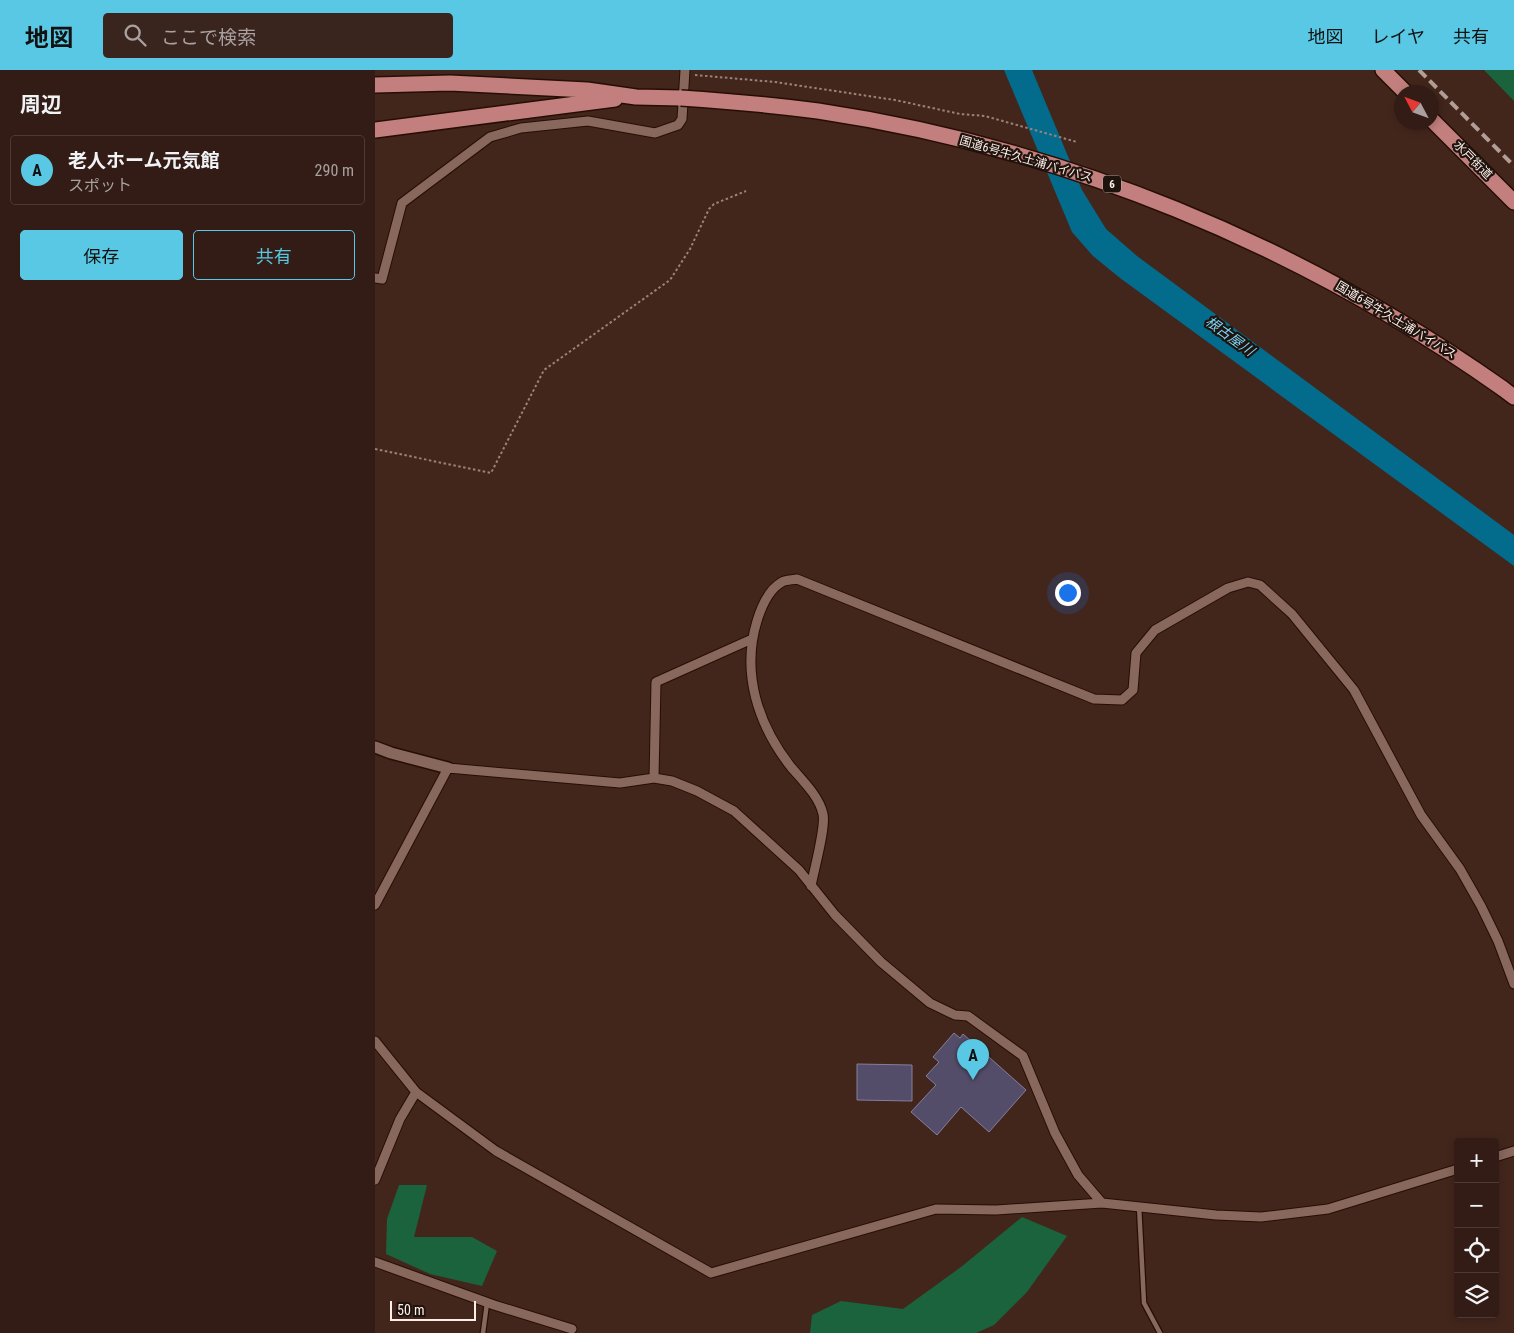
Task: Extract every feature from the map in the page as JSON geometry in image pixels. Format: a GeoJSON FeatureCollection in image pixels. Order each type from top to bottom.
{"type":"FeatureCollection","features":[{"type":"Feature","properties":{"kind":"highway"},"geometry":{"type":"LineString","coordinates":[[1383,70],[1398,85]]}},
{"type":"Feature","properties":{"kind":"highway"},"geometry":{"type":"LineString","coordinates":[[375,85],[450,83],[587,90],[636,97]]}},
{"type":"Feature","properties":{"kind":"highway"},"geometry":{"type":"LineString","coordinates":[[375,130],[636,97]]}},
{"type":"Feature","properties":{"kind":"highway","name":"国道6号牛久土浦バイパス"},"geometry":{"type":"LineString","coordinates":[[636,97],[681,98],[818,111],[933,133],[1047,163],[1134,192],[1231,232],[1343,287],[1441,346],[1508,392]]}},
{"type":"Feature","properties":{"kind":"highway","name":"水戸街道"},"geometry":{"type":"LineString","coordinates":[[1439,127],[1514,202]]}},
{"type":"Feature","properties":{"kind":"street"},"geometry":{"type":"LineString","coordinates":[[375,278],[382,279],[402,203],[490,136],[521,128],[588,121],[645,132],[669,130],[678,126],[682,119],[685,72]]}},
{"type":"Feature","properties":{"kind":"street"},"geometry":{"type":"LineString","coordinates":[[811,886],[823,815],[813,793],[779,751],[758,712],[752,683],[752,640],[760,612],[769,596],[781,582],[797,579],[1094,699],[1122,700],[1133,690],[1136,653],[1155,630],[1228,588],[1248,582],[1260,585],[1292,614],[1354,690],[1421,815],[1460,869],[1481,906],[1498,941],[1514,984]]}},
{"type":"Feature","properties":{"kind":"street"},"geometry":{"type":"LineString","coordinates":[[654,778],[656,682],[752,640]]}},
{"type":"Feature","properties":{"kind":"street"},"geometry":{"type":"LineString","coordinates":[[375,747],[391,754],[448,768],[620,782],[654,778],[672,781],[697,791],[733,811],[799,870],[835,915],[881,962],[930,1003],[955,1015],[968,1016],[1023,1056],[1055,1133],[1078,1175],[1102,1202]]}},
{"type":"Feature","properties":{"kind":"street"},"geometry":{"type":"LineString","coordinates":[[375,905],[448,768]]}},
{"type":"Feature","properties":{"kind":"street"},"geometry":{"type":"LineString","coordinates":[[375,1041],[416,1092],[496,1151],[711,1273],[936,1209],[996,1210],[1102,1202],[1215,1215],[1261,1217],[1328,1209],[1454,1170]]}},
{"type":"Feature","properties":{"kind":"street"},"geometry":{"type":"LineString","coordinates":[[375,1180],[399,1119],[416,1092]]}},
{"type":"Feature","properties":{"kind":"street"},"geometry":{"type":"LineString","coordinates":[[1499,1156],[1514,1151]]}},
{"type":"Feature","properties":{"kind":"street"},"geometry":{"type":"LineString","coordinates":[[375,1262],[487,1303],[572,1329]]}},
{"type":"Feature","properties":{"kind":"lane"},"geometry":{"type":"LineString","coordinates":[[1138,1205],[1144,1303],[1160,1333]]}},
{"type":"Feature","properties":{"kind":"lane"},"geometry":{"type":"LineString","coordinates":[[483,1333],[487,1303]]}},
{"type":"Feature","properties":{"kind":"path"},"geometry":{"type":"LineString","coordinates":[[685,72],[835,90],[1019,124],[1077,142]]}},
{"type":"Feature","properties":{"kind":"path"},"geometry":{"type":"LineString","coordinates":[[375,449],[491,474],[544,370],[670,280],[690,249],[709,209],[714,204],[746,190]]}},
{"type":"Feature","properties":{"kind":"green space"},"geometry":{"type":"Polygon","coordinates":[[[1484,70],[1514,70],[1514,101],[1484,70]]]}},
{"type":"Feature","properties":{"kind":"green space"},"geometry":{"type":"Polygon","coordinates":[[[399,1185],[427,1185],[414,1237],[472,1237],[497,1251],[482,1286],[430,1274],[386,1254],[387,1219],[399,1185]]]}},
{"type":"Feature","properties":{"kind":"green space"},"geometry":{"type":"Polygon","coordinates":[[[1022,1217],[1067,1236],[1027,1292],[994,1325],[976,1333],[810,1333],[812,1315],[841,1301],[903,1309],[961,1267],[1022,1217]]]}},
{"type":"Feature","properties":{"kind":"water","name":"根古屋川"},"geometry":{"type":"Polygon","coordinates":[[[1004,70],[1032,70],[1082,190],[1106,229],[1137,256],[1514,535],[1514,566],[1120,278],[1093,256],[1072,232],[1004,70]]]}},
{"type":"Feature","properties":{"kind":"building"},"geometry":{"type":"Polygon","coordinates":[[[954,1033],[960,1038],[963,1034],[1026,1090],[989,1132],[961,1107],[937,1135],[911,1112],[936,1085],[926,1076],[939,1062],[933,1057],[954,1033]]]}},
{"type":"Feature","properties":{"kind":"building"},"geometry":{"type":"Polygon","coordinates":[[[857,1064],[912,1065],[912,1101],[857,1100],[857,1064]]]}},
{"type":"Feature","properties":{"kind":"railway"},"geometry":{"type":"LineString","coordinates":[[1419,70],[1514,166]]}},
{"type":"Feature","properties":{"kind":"place","name":"老人ホーム元気館"},"geometry":{"type":"Point","coordinates":[973,1080]}}]}
